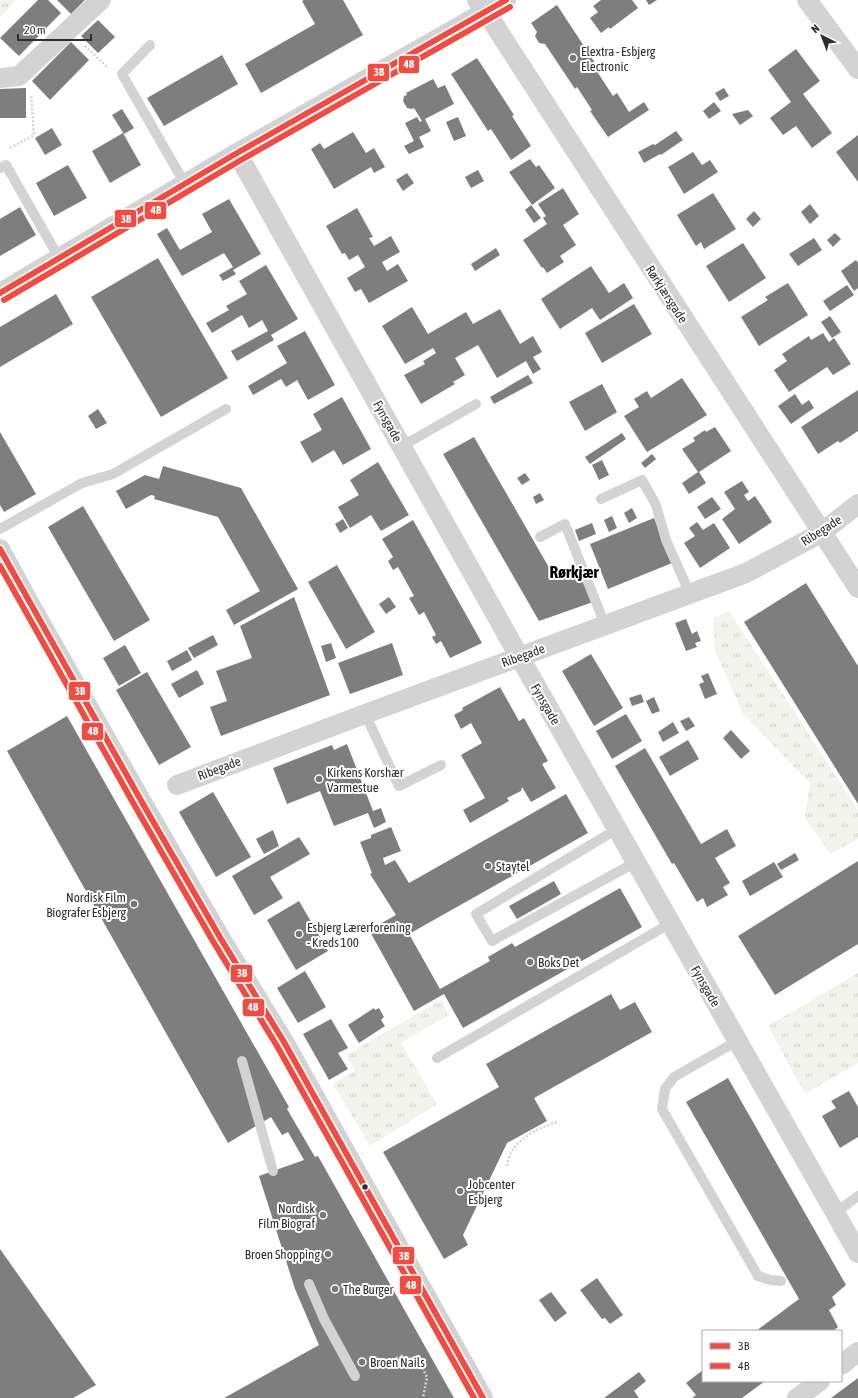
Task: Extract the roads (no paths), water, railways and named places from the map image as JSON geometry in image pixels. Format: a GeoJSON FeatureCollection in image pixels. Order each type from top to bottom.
{"type":"FeatureCollection","features":[{"type":"Feature","properties":{"kind":"street"},"geometry":{"type":"LineString","coordinates":[[9,77],[68,30],[101,0]]}},
{"type":"Feature","properties":{"kind":"street"},"geometry":{"type":"LineString","coordinates":[[0,293],[237,153],[481,6],[506,0]]}},
{"type":"Feature","properties":{"kind":"street"},"geometry":{"type":"LineString","coordinates":[[807,0],[858,69]]}},
{"type":"Feature","properties":{"kind":"street","name":"Rørkjærsgade"},"geometry":{"type":"LineString","coordinates":[[481,6],[858,588]]}},
{"type":"Feature","properties":{"kind":"street","name":"Fynsgade"},"geometry":{"type":"LineString","coordinates":[[237,153],[519,656],[858,1253]]}},
{"type":"Feature","properties":{"kind":"street","name":"Ribegade"},"geometry":{"type":"LineString","coordinates":[[177,784],[746,573],[821,532],[858,504]]}},
{"type":"Feature","properties":{"kind":"street"},"geometry":{"type":"LineString","coordinates":[[0,549],[143,804],[221,939],[284,1042],[483,1398]]}},
{"type":"Feature","properties":{"kind":"street"},"geometry":{"type":"LineString","coordinates":[[842,1364],[858,1352]]}},
{"type":"Feature","properties":{"kind":"street"},"geometry":{"type":"LineString","coordinates":[[797,1398],[819,1382]]}},
{"type":"Feature","properties":{"kind":"lane"},"geometry":{"type":"LineString","coordinates":[[150,45],[122,74],[185,184]]}},
{"type":"Feature","properties":{"kind":"lane"},"geometry":{"type":"LineString","coordinates":[[3,166],[59,258]]}},
{"type":"Feature","properties":{"kind":"lane"},"geometry":{"type":"LineString","coordinates":[[402,446],[476,404]]}},
{"type":"Feature","properties":{"kind":"lane"},"geometry":{"type":"LineString","coordinates":[[0,529],[82,483],[113,474],[226,409]]}},
{"type":"Feature","properties":{"kind":"lane"},"geometry":{"type":"LineString","coordinates":[[601,499],[642,480],[656,506],[666,540],[690,594]]}},
{"type":"Feature","properties":{"kind":"lane"},"geometry":{"type":"LineString","coordinates":[[540,537],[565,524],[605,625]]}},
{"type":"Feature","properties":{"kind":"lane"},"geometry":{"type":"LineString","coordinates":[[365,714],[399,786],[441,765]]}},
{"type":"Feature","properties":{"kind":"lane"},"geometry":{"type":"LineString","coordinates":[[617,829],[476,914],[492,941],[636,862]]}},
{"type":"Feature","properties":{"kind":"lane"},"geometry":{"type":"LineString","coordinates":[[437,1058],[671,923]]}},
{"type":"Feature","properties":{"kind":"lane"},"geometry":{"type":"LineString","coordinates":[[737,1040],[674,1077],[665,1089],[662,1109],[758,1276],[770,1280],[781,1281]]}},
{"type":"Feature","properties":{"kind":"lane"},"geometry":{"type":"LineString","coordinates":[[242,1061],[273,1171]]}},
{"type":"Feature","properties":{"kind":"lane"},"geometry":{"type":"LineString","coordinates":[[835,1212],[858,1196]]}},
{"type":"Feature","properties":{"kind":"lane"},"geometry":{"type":"LineString","coordinates":[[309,1284],[324,1318],[355,1376]]}},
{"type":"Feature","properties":{"kind":"place","name":"Elextra - Esbjerg Electronic"},"geometry":{"type":"Point","coordinates":[573,58]}},
{"type":"Feature","properties":{"kind":"place","name":"Kirkens Korshær Varmestue"},"geometry":{"type":"Point","coordinates":[319,779]}},
{"type":"Feature","properties":{"kind":"place","name":"Staytel"},"geometry":{"type":"Point","coordinates":[488,866]}},
{"type":"Feature","properties":{"kind":"place","name":"Nordisk Film Biografer Esbjerg"},"geometry":{"type":"Point","coordinates":[134,904]}},
{"type":"Feature","properties":{"kind":"place","name":"Esbjerg Lærerforening - Kreds 100"},"geometry":{"type":"Point","coordinates":[299,934]}},
{"type":"Feature","properties":{"kind":"place","name":"Boks Det"},"geometry":{"type":"Point","coordinates":[530,962]}},
{"type":"Feature","properties":{"kind":"place","name":"Jobcenter Esbjerg"},"geometry":{"type":"Point","coordinates":[460,1191]}},
{"type":"Feature","properties":{"kind":"place","name":"Nordisk Film Biograf"},"geometry":{"type":"Point","coordinates":[323,1215]}},
{"type":"Feature","properties":{"kind":"place","name":"Broen Shopping"},"geometry":{"type":"Point","coordinates":[328,1254]}},
{"type":"Feature","properties":{"kind":"place","name":"The Burger"},"geometry":{"type":"Point","coordinates":[335,1289]}},
{"type":"Feature","properties":{"kind":"place","name":"Broen Nails"},"geometry":{"type":"Point","coordinates":[362,1362]}},
{"type":"Feature","properties":{"kind":"district","name":"Rørkjær"},"geometry":{"type":"Point","coordinates":[574,572]}}]}
